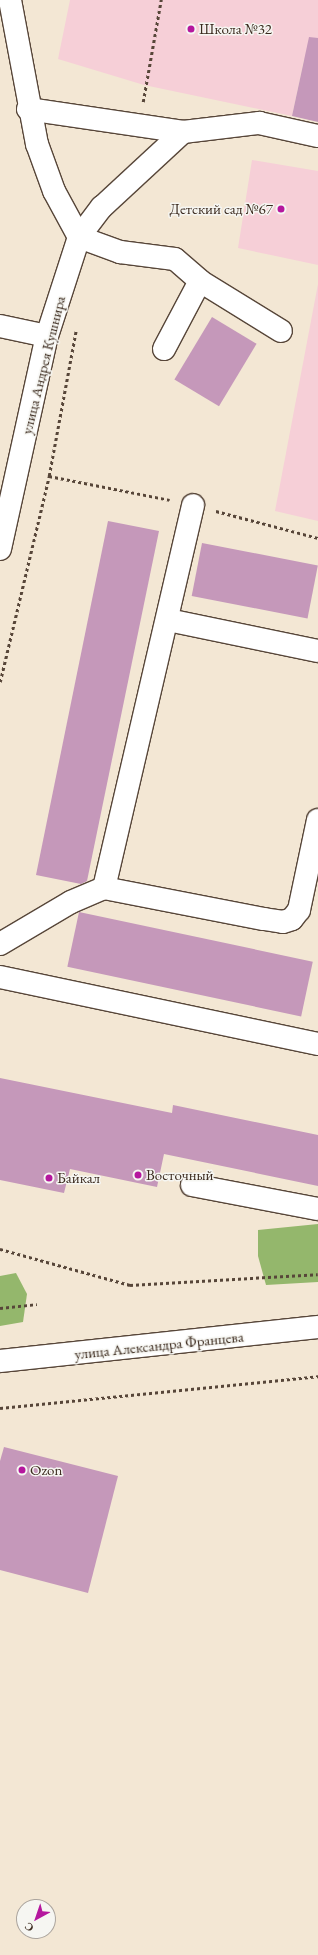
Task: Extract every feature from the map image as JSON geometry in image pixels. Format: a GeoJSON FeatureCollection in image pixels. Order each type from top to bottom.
{"type":"FeatureCollection","features":[{"type":"Feature","properties":{"kind":"street"},"geometry":{"type":"LineString","coordinates":[[10,0],[28,109],[47,174],[79,236],[120,252],[175,259],[200,281],[281,330]]}},
{"type":"Feature","properties":{"kind":"street"},"geometry":{"type":"LineString","coordinates":[[28,109],[183,132],[259,123],[318,136]]}},
{"type":"Feature","properties":{"kind":"street"},"geometry":{"type":"LineString","coordinates":[[79,236],[102,207],[183,132]]}},
{"type":"Feature","properties":{"kind":"street","name":"улица Андрея Кушнира"},"geometry":{"type":"LineString","coordinates":[[0,549],[2,527],[47,336],[79,236]]}},
{"type":"Feature","properties":{"kind":"street"},"geometry":{"type":"LineString","coordinates":[[164,349],[200,281]]}},
{"type":"Feature","properties":{"kind":"street"},"geometry":{"type":"LineString","coordinates":[[0,326],[47,336]]}},
{"type":"Feature","properties":{"kind":"street"},"geometry":{"type":"LineString","coordinates":[[104,888],[168,620],[193,505]]}},
{"type":"Feature","properties":{"kind":"street"},"geometry":{"type":"LineString","coordinates":[[168,620],[318,651]]}},
{"type":"Feature","properties":{"kind":"street"},"geometry":{"type":"LineString","coordinates":[[0,944],[71,902],[104,888],[283,922],[299,910],[318,820]]}},
{"type":"Feature","properties":{"kind":"street"},"geometry":{"type":"LineString","coordinates":[[0,977],[318,1044]]}},
{"type":"Feature","properties":{"kind":"street"},"geometry":{"type":"LineString","coordinates":[[192,1185],[318,1209]]}},
{"type":"Feature","properties":{"kind":"street","name":"улица Александра Францева"},"geometry":{"type":"LineString","coordinates":[[0,1361],[318,1328]]}},
{"type":"Feature","properties":{"kind":"path"},"geometry":{"type":"LineString","coordinates":[[144,85],[161,0]]}},
{"type":"Feature","properties":{"kind":"path"},"geometry":{"type":"LineString","coordinates":[[0,682],[49,476],[77,327]]}},
{"type":"Feature","properties":{"kind":"path"},"geometry":{"type":"LineString","coordinates":[[0,1249],[130,1286],[318,1274]]}},
{"type":"Feature","properties":{"kind":"path"},"geometry":{"type":"LineString","coordinates":[[0,1308],[37,1304]]}},
{"type":"Feature","properties":{"kind":"path"},"geometry":{"type":"LineString","coordinates":[[0,1408],[318,1376]]}},
{"type":"Feature","properties":{"kind":"shaded area","name":"Школа №32"},"geometry":{"type":"Polygon","coordinates":[[[70,0],[318,0],[318,62],[304,59],[292,116],[144,85],[58,59],[70,0]]]}},
{"type":"Feature","properties":{"kind":"shaded area","name":"Детский сад №67"},"geometry":{"type":"Polygon","coordinates":[[[252,160],[318,171],[318,265],[238,248],[252,160]]]}},
{"type":"Feature","properties":{"kind":"shaded area"},"geometry":{"type":"Polygon","coordinates":[[[318,284],[318,521],[275,511],[318,284]]]}},
{"type":"Feature","properties":{"kind":"green space"},"geometry":{"type":"Polygon","coordinates":[[[318,1224],[318,1282],[266,1285],[258,1256],[258,1230],[318,1224]]]}},
{"type":"Feature","properties":{"kind":"green space"},"geometry":{"type":"Polygon","coordinates":[[[16,1273],[27,1294],[23,1322],[0,1326],[0,1276],[16,1273]]]}},
{"type":"Feature","properties":{"kind":"building"},"geometry":{"type":"Polygon","coordinates":[[[309,37],[318,38],[318,122],[292,116],[309,37]]]}},
{"type":"Feature","properties":{"kind":"building"},"geometry":{"type":"Polygon","coordinates":[[[212,317],[257,344],[219,406],[174,380],[212,317]]]}},
{"type":"Feature","properties":{"kind":"building"},"geometry":{"type":"Polygon","coordinates":[[[108,521],[159,531],[87,881],[81,884],[36,875],[108,521]]]}},
{"type":"Feature","properties":{"kind":"building"},"geometry":{"type":"Polygon","coordinates":[[[202,543],[318,566],[308,619],[192,596],[202,543]]]}},
{"type":"Feature","properties":{"kind":"building"},"geometry":{"type":"Polygon","coordinates":[[[79,912],[313,962],[301,1016],[67,967],[79,912]]]}},
{"type":"Feature","properties":{"kind":"building"},"geometry":{"type":"Polygon","coordinates":[[[0,1078],[172,1113],[173,1105],[318,1135],[318,1186],[164,1154],[157,1187],[70,1169],[64,1193],[0,1180],[0,1078]]]}},
{"type":"Feature","properties":{"kind":"building"},"geometry":{"type":"Polygon","coordinates":[[[4,1447],[118,1476],[88,1593],[0,1570],[0,1461],[4,1447]]]}},
{"type":"Feature","properties":{"kind":"place","name":"Школа №32"},"geometry":{"type":"Point","coordinates":[191,29]}},
{"type":"Feature","properties":{"kind":"place","name":"Детский сад №67"},"geometry":{"type":"Point","coordinates":[281,209]}},
{"type":"Feature","properties":{"kind":"place","name":"Восточный"},"geometry":{"type":"Point","coordinates":[138,1175]}},
{"type":"Feature","properties":{"kind":"place","name":"Байкал"},"geometry":{"type":"Point","coordinates":[49,1178]}},
{"type":"Feature","properties":{"kind":"place","name":"Ozon"},"geometry":{"type":"Point","coordinates":[22,1470]}}]}
